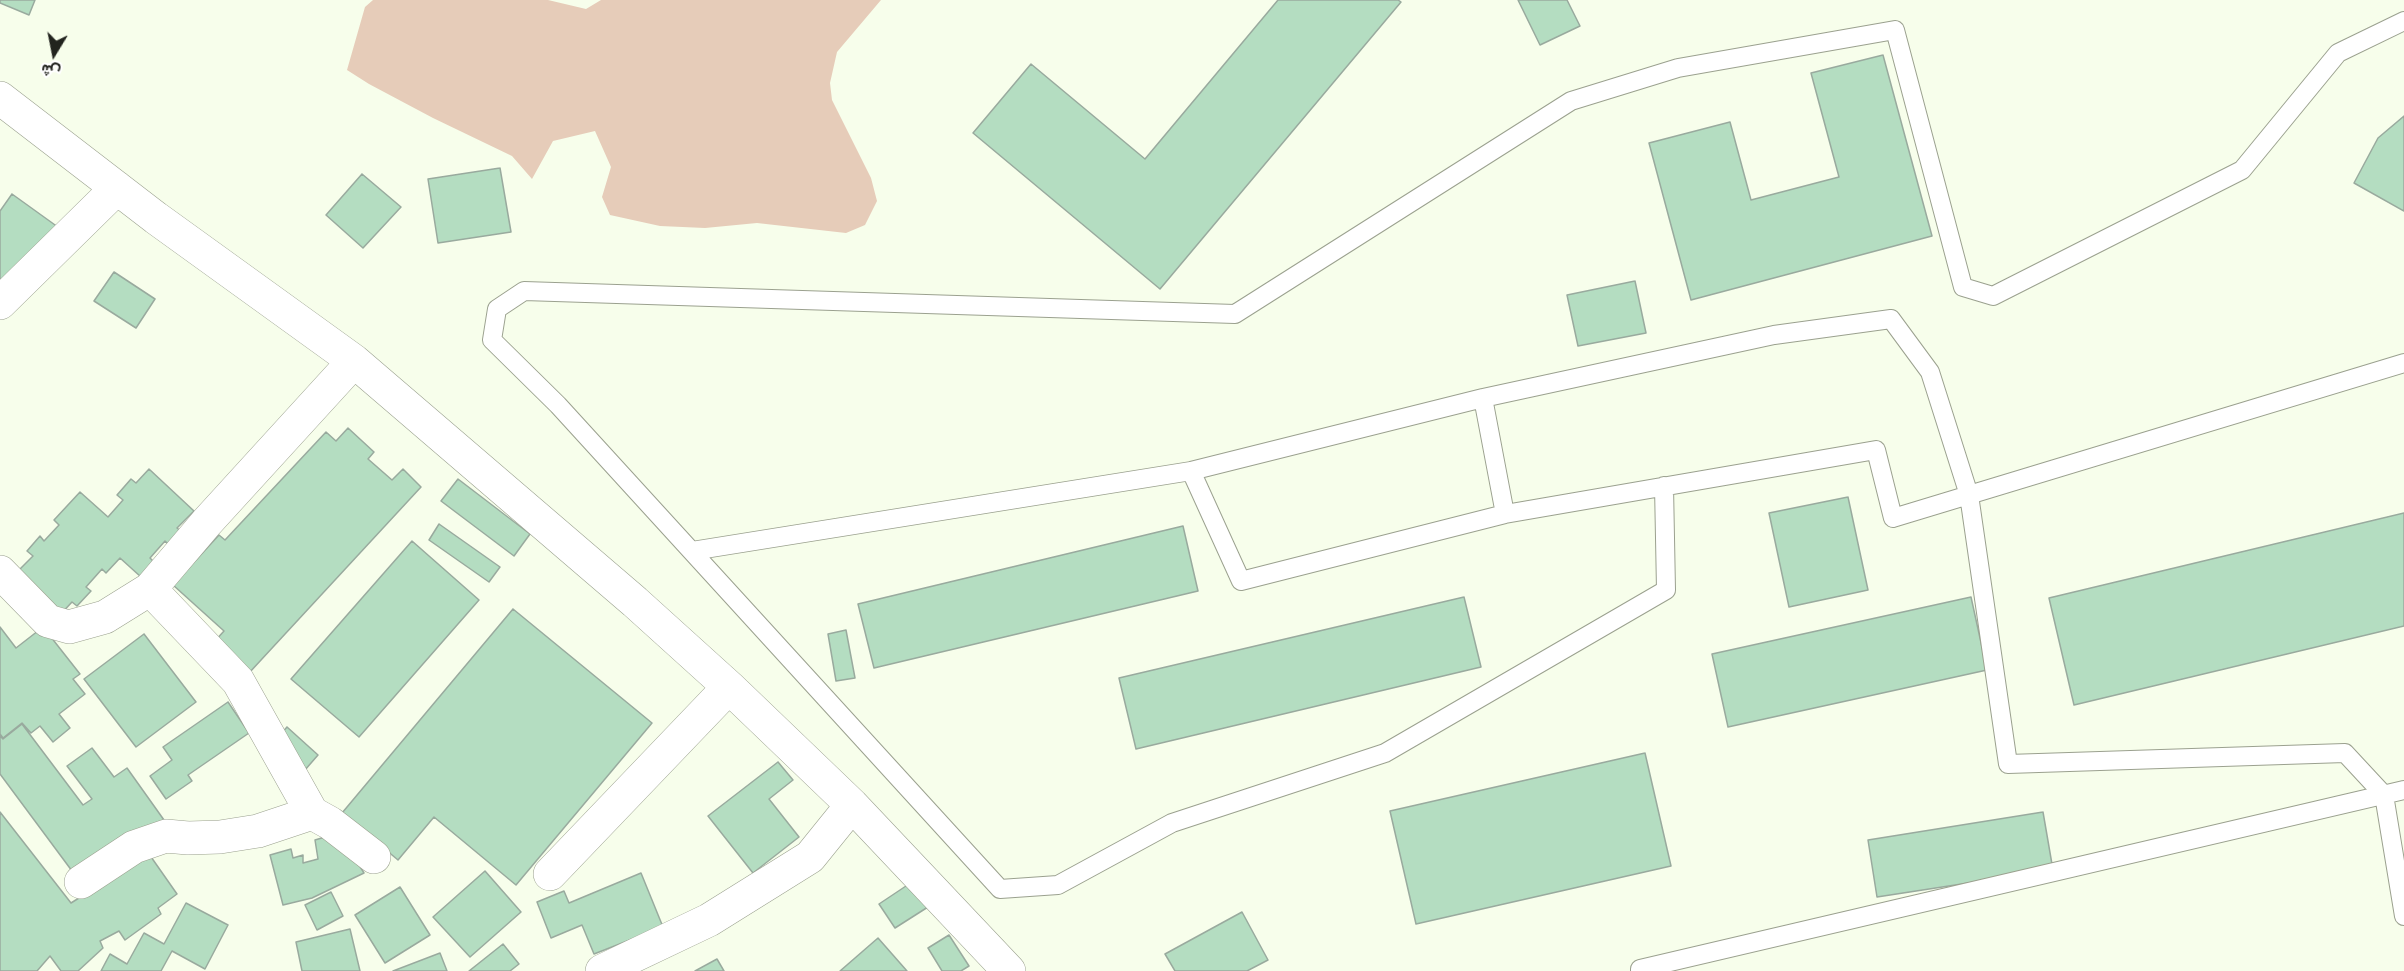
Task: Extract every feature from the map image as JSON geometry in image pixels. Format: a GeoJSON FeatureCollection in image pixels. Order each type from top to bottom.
{"type":"FeatureCollection","features":[{"type":"Feature","properties":{"kind":"street"},"geometry":{"type":"LineString","coordinates":[[0,98],[117,188],[354,362],[635,602],[729,687],[852,805],[1009,971]]}},
{"type":"Feature","properties":{"kind":"street"},"geometry":{"type":"LineString","coordinates":[[0,303],[117,188]]}},
{"type":"Feature","properties":{"kind":"street"},"geometry":{"type":"LineString","coordinates":[[0,572],[48,621],[69,627],[105,617],[150,589],[207,522],[354,362]]}},
{"type":"Feature","properties":{"kind":"street"},"geometry":{"type":"LineString","coordinates":[[150,589],[238,681],[312,813],[330,823],[374,857]]}},
{"type":"Feature","properties":{"kind":"street"},"geometry":{"type":"LineString","coordinates":[[550,874],[729,687]]}},
{"type":"Feature","properties":{"kind":"street"},"geometry":{"type":"LineString","coordinates":[[602,971],[709,920],[810,857],[852,805]]}},
{"type":"Feature","properties":{"kind":"street"},"geometry":{"type":"LineString","coordinates":[[81,882],[134,847],[166,836],[210,837],[258,831],[312,813]]}},
{"type":"Feature","properties":{"kind":"lane"},"geometry":{"type":"LineString","coordinates":[[1664,486],[1666,590],[1385,753],[1172,823],[1058,885],[1000,889],[558,405],[492,340],[498,309],[524,291],[1235,314],[1572,100],[1678,68],[1894,30],[1963,287],[1993,296],[2242,170],[2338,53],[2404,21]]}},
{"type":"Feature","properties":{"kind":"lane"},"geometry":{"type":"LineString","coordinates":[[692,551],[1191,471],[1484,398],[1774,335],[1891,319],[1930,372],[1969,495],[2008,764],[2345,753],[2384,795],[2404,916]]}},
{"type":"Feature","properties":{"kind":"lane"},"geometry":{"type":"LineString","coordinates":[[1191,471],[1241,581],[1505,514],[1876,450],[1893,518],[2404,363]]}},
{"type":"Feature","properties":{"kind":"lane"},"geometry":{"type":"LineString","coordinates":[[1484,398],[1505,514]]}},
{"type":"Feature","properties":{"kind":"lane"},"geometry":{"type":"LineString","coordinates":[[1641,971],[1640,969],[2404,790]]}},
{"type":"Feature","properties":{"kind":"shaded area"},"geometry":{"type":"Polygon","coordinates":[[[373,0],[548,0],[586,9],[601,0],[881,0],[837,52],[830,83],[832,100],[871,178],[877,201],[865,225],[846,233],[757,223],[705,228],[660,226],[610,215],[602,197],[611,167],[595,131],[553,141],[532,179],[512,156],[433,118],[347,70],[365,7],[373,0]]]}},
{"type":"Feature","properties":{"kind":"building"},"geometry":{"type":"Polygon","coordinates":[[[0,0],[35,0],[29,15],[0,3],[0,0]]]}},
{"type":"Feature","properties":{"kind":"building"},"geometry":{"type":"Polygon","coordinates":[[[1278,0],[1398,0],[1401,2],[1160,289],[973,133],[1031,64],[1145,159],[1278,0]]]}},
{"type":"Feature","properties":{"kind":"building"},"geometry":{"type":"Polygon","coordinates":[[[1518,0],[1567,0],[1580,26],[1540,45],[1518,0]]]}},
{"type":"Feature","properties":{"kind":"building"},"geometry":{"type":"Polygon","coordinates":[[[1883,55],[1932,236],[1691,300],[1649,143],[1730,122],[1751,200],[1839,177],[1811,73],[1883,55]]]}},
{"type":"Feature","properties":{"kind":"building"},"geometry":{"type":"Polygon","coordinates":[[[2404,116],[2404,211],[2354,183],[2378,138],[2404,116]]]}},
{"type":"Feature","properties":{"kind":"building"},"geometry":{"type":"Polygon","coordinates":[[[500,168],[511,232],[438,243],[428,179],[500,168]]]}},
{"type":"Feature","properties":{"kind":"building"},"geometry":{"type":"Polygon","coordinates":[[[362,174],[401,207],[363,248],[326,215],[362,174]]]}},
{"type":"Feature","properties":{"kind":"building"},"geometry":{"type":"Polygon","coordinates":[[[12,194],[69,235],[25,297],[0,279],[0,211],[12,194]]]}},
{"type":"Feature","properties":{"kind":"building"},"geometry":{"type":"Polygon","coordinates":[[[114,272],[155,299],[136,328],[94,301],[114,272]]]}},
{"type":"Feature","properties":{"kind":"building"},"geometry":{"type":"Polygon","coordinates":[[[1635,281],[1646,333],[1578,346],[1567,295],[1635,281]]]}},
{"type":"Feature","properties":{"kind":"building"},"geometry":{"type":"Polygon","coordinates":[[[348,428],[374,452],[368,459],[392,480],[403,469],[421,487],[249,673],[214,642],[224,631],[173,585],[219,535],[225,540],[326,432],[336,441],[348,428]]]}},
{"type":"Feature","properties":{"kind":"building"},"geometry":{"type":"Polygon","coordinates":[[[149,469],[194,511],[177,528],[182,532],[169,545],[165,541],[150,558],[154,562],[141,577],[120,558],[106,573],[102,569],[86,587],[91,591],[77,606],[72,602],[59,616],[14,575],[33,556],[27,551],[40,536],[44,541],[59,525],[54,520],[80,492],[108,517],[123,500],[117,495],[131,479],[136,483],[149,469]]]}},
{"type":"Feature","properties":{"kind":"building"},"geometry":{"type":"Polygon","coordinates":[[[458,479],[530,534],[514,556],[441,501],[458,479]]]}},
{"type":"Feature","properties":{"kind":"building"},"geometry":{"type":"Polygon","coordinates":[[[1848,497],[1868,590],[1789,607],[1769,513],[1848,497]]]}},
{"type":"Feature","properties":{"kind":"building"},"geometry":{"type":"Polygon","coordinates":[[[2404,513],[2404,626],[2074,705],[2049,598],[2404,513]]]}},
{"type":"Feature","properties":{"kind":"building"},"geometry":{"type":"Polygon","coordinates":[[[439,524],[500,567],[489,582],[429,540],[439,524]]]}},
{"type":"Feature","properties":{"kind":"building"},"geometry":{"type":"Polygon","coordinates":[[[1183,526],[1198,591],[874,668],[858,604],[1183,526]]]}},
{"type":"Feature","properties":{"kind":"building"},"geometry":{"type":"Polygon","coordinates":[[[412,541],[479,600],[359,737],[291,679],[412,541]]]}},
{"type":"Feature","properties":{"kind":"building"},"geometry":{"type":"Polygon","coordinates":[[[1464,597],[1481,667],[1136,749],[1119,678],[1464,597]]]}},
{"type":"Feature","properties":{"kind":"building"},"geometry":{"type":"Polygon","coordinates":[[[1971,597],[1987,670],[1728,727],[1712,654],[1971,597]]]}},
{"type":"Feature","properties":{"kind":"building"},"geometry":{"type":"Polygon","coordinates":[[[513,609],[652,723],[516,885],[434,817],[398,860],[342,813],[513,609]]]}},
{"type":"Feature","properties":{"kind":"building"},"geometry":{"type":"Polygon","coordinates":[[[0,627],[16,648],[43,627],[80,674],[73,679],[85,694],[59,714],[70,728],[53,742],[40,726],[31,733],[22,723],[3,738],[0,734],[0,627]]]}},
{"type":"Feature","properties":{"kind":"building"},"geometry":{"type":"Polygon","coordinates":[[[846,630],[855,678],[836,681],[828,634],[846,630]]]}},
{"type":"Feature","properties":{"kind":"building"},"geometry":{"type":"Polygon","coordinates":[[[144,634],[196,702],[136,747],[84,679],[144,634]]]}},
{"type":"Feature","properties":{"kind":"building"},"geometry":{"type":"Polygon","coordinates":[[[228,702],[249,733],[188,775],[192,781],[166,799],[150,776],[172,760],[163,747],[228,702]]]}},
{"type":"Feature","properties":{"kind":"building"},"geometry":{"type":"Polygon","coordinates":[[[22,724],[83,805],[92,799],[67,766],[92,748],[114,777],[127,768],[164,820],[75,875],[0,774],[0,736],[3,739],[22,724]]]}},
{"type":"Feature","properties":{"kind":"building"},"geometry":{"type":"Polygon","coordinates":[[[287,727],[318,755],[298,778],[266,751],[287,727]]]}},
{"type":"Feature","properties":{"kind":"building"},"geometry":{"type":"Polygon","coordinates":[[[1645,753],[1671,866],[1416,924],[1390,811],[1645,753]]]}},
{"type":"Feature","properties":{"kind":"building"},"geometry":{"type":"Polygon","coordinates":[[[778,762],[793,780],[769,799],[799,837],[753,873],[708,816],[778,762]]]}},
{"type":"Feature","properties":{"kind":"building"},"geometry":{"type":"Polygon","coordinates":[[[0,812],[71,903],[149,854],[177,894],[158,908],[161,914],[125,940],[119,931],[100,941],[103,948],[78,971],[61,971],[50,956],[37,971],[0,971],[0,812]]]}},
{"type":"Feature","properties":{"kind":"building"},"geometry":{"type":"Polygon","coordinates":[[[2043,812],[2053,870],[1877,897],[1868,840],[2043,812]]]}},
{"type":"Feature","properties":{"kind":"building"},"geometry":{"type":"Polygon","coordinates":[[[335,834],[348,847],[364,873],[312,898],[283,905],[270,855],[291,849],[293,858],[303,855],[303,863],[318,859],[315,840],[335,834]]]}},
{"type":"Feature","properties":{"kind":"building"},"geometry":{"type":"Polygon","coordinates":[[[485,871],[521,912],[470,957],[433,917],[485,871]]]}},
{"type":"Feature","properties":{"kind":"building"},"geometry":{"type":"Polygon","coordinates":[[[641,873],[663,927],[594,954],[582,925],[551,938],[537,902],[564,891],[569,903],[641,873]]]}},
{"type":"Feature","properties":{"kind":"building"},"geometry":{"type":"Polygon","coordinates":[[[912,882],[928,907],[895,928],[879,904],[912,882]]]}},
{"type":"Feature","properties":{"kind":"building"},"geometry":{"type":"Polygon","coordinates":[[[400,887],[430,935],[385,963],[355,915],[400,887]]]}},
{"type":"Feature","properties":{"kind":"building"},"geometry":{"type":"Polygon","coordinates":[[[331,892],[343,916],[317,930],[305,905],[331,892]]]}},
{"type":"Feature","properties":{"kind":"building"},"geometry":{"type":"Polygon","coordinates":[[[186,903],[228,925],[205,969],[172,951],[161,971],[101,971],[110,954],[127,964],[144,933],[164,944],[186,903]]]}},
{"type":"Feature","properties":{"kind":"building"},"geometry":{"type":"Polygon","coordinates":[[[1242,912],[1268,960],[1247,971],[1175,971],[1165,954],[1242,912]]]}},
{"type":"Feature","properties":{"kind":"building"},"geometry":{"type":"Polygon","coordinates":[[[350,929],[360,971],[302,971],[296,942],[350,929]]]}},
{"type":"Feature","properties":{"kind":"building"},"geometry":{"type":"Polygon","coordinates":[[[949,935],[969,966],[961,971],[942,971],[928,948],[949,935]]]}},
{"type":"Feature","properties":{"kind":"building"},"geometry":{"type":"Polygon","coordinates":[[[878,938],[907,971],[840,971],[878,938]]]}},
{"type":"Feature","properties":{"kind":"building"},"geometry":{"type":"Polygon","coordinates":[[[503,944],[519,964],[510,971],[469,971],[503,944]]]}},
{"type":"Feature","properties":{"kind":"building"},"geometry":{"type":"Polygon","coordinates":[[[440,953],[447,971],[393,971],[440,953]]]}},
{"type":"Feature","properties":{"kind":"building"},"geometry":{"type":"Polygon","coordinates":[[[717,959],[724,971],[695,971],[717,959]]]}}]}
